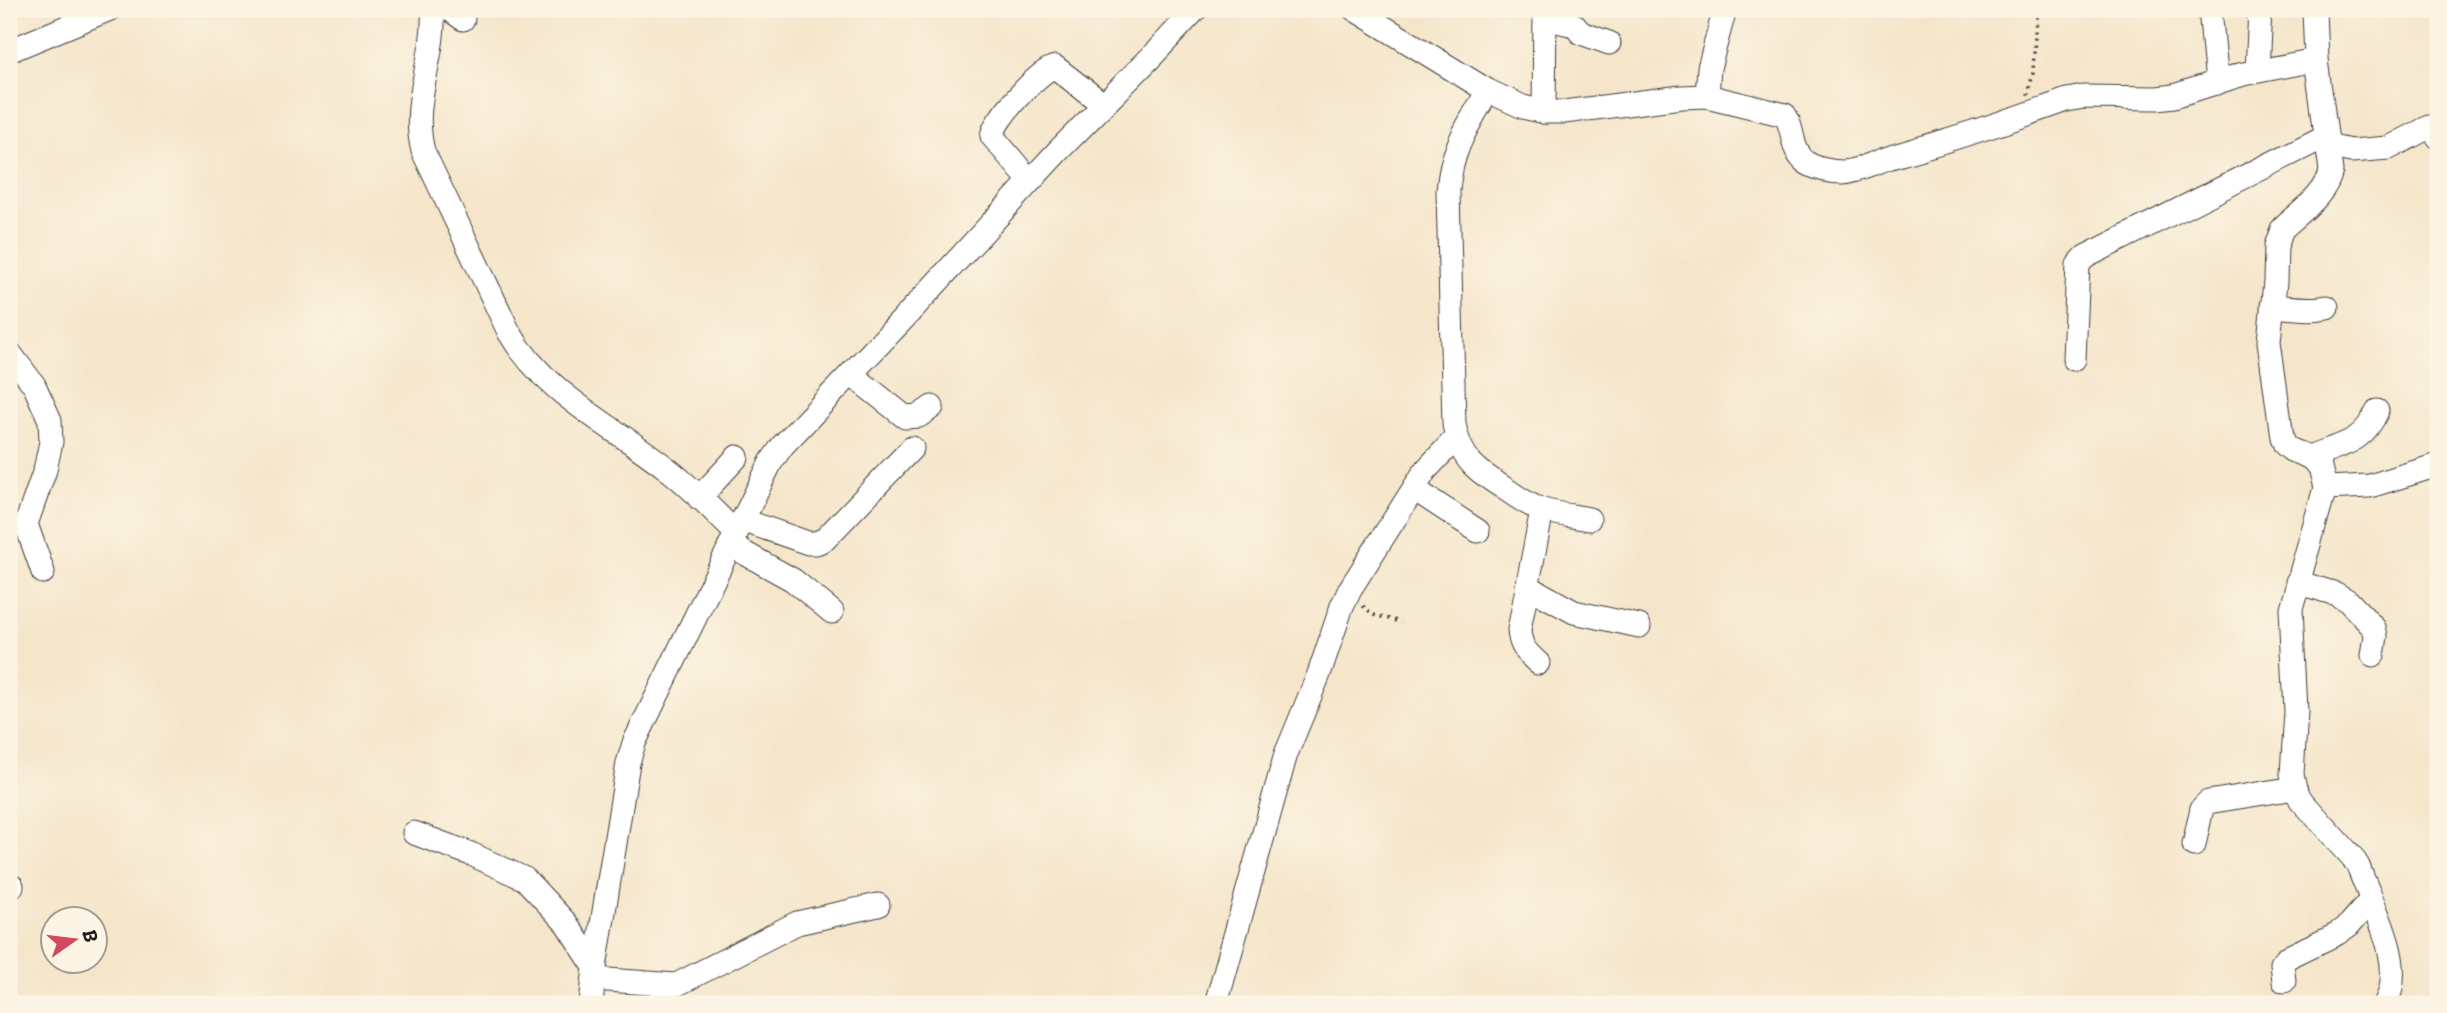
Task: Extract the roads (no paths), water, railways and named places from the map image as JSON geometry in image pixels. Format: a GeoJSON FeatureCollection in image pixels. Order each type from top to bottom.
{"type":"FeatureCollection","features":[{"type":"Feature","properties":{"kind":"street"},"geometry":{"type":"LineString","coordinates":[[9,51],[110,9]]}},
{"type":"Feature","properties":{"kind":"street"},"geometry":{"type":"LineString","coordinates":[[433,9],[434,28],[418,111],[418,132],[423,150],[521,353],[537,372],[601,424],[668,469],[736,532],[832,612]]}},
{"type":"Feature","properties":{"kind":"street"},"geometry":{"type":"LineString","coordinates":[[591,1004],[628,763],[634,743],[771,462],[783,445],[1030,181],[1196,9]]}},
{"type":"Feature","properties":{"kind":"street"},"geometry":{"type":"LineString","coordinates":[[1707,96],[1709,68],[1725,9]]}},
{"type":"Feature","properties":{"kind":"street"},"geometry":{"type":"LineString","coordinates":[[2210,9],[2217,83]]}},
{"type":"Feature","properties":{"kind":"street"},"geometry":{"type":"LineString","coordinates":[[2257,71],[2260,9]]}},
{"type":"Feature","properties":{"kind":"street"},"geometry":{"type":"LineString","coordinates":[[2314,9],[2315,60],[2330,171],[2328,181],[2282,229],[2278,238],[2269,341],[2281,437],[2291,450],[2309,457],[2320,467],[2325,488],[2297,582],[2290,618],[2296,711],[2292,774],[2301,800],[2353,858],[2388,941],[2393,960],[2393,980],[2385,1004]]}},
{"type":"Feature","properties":{"kind":"street"},"geometry":{"type":"LineString","coordinates":[[1360,10],[1488,91],[1523,107],[1544,112],[1564,112],[1707,96],[1785,115],[1790,123],[1792,141],[1797,153],[1805,162],[1817,168],[1841,172],[1973,134],[2067,100],[2083,97],[2157,98],[2192,91],[2257,71],[2315,60]]}},
{"type":"Feature","properties":{"kind":"street"},"geometry":{"type":"LineString","coordinates":[[1544,112],[1545,13],[1574,25],[1581,33],[1609,43]]}},
{"type":"Feature","properties":{"kind":"street"},"geometry":{"type":"LineString","coordinates":[[1030,181],[992,136],[993,127],[1024,91],[1047,69],[1055,67],[1104,105]]}},
{"type":"Feature","properties":{"kind":"street"},"geometry":{"type":"LineString","coordinates":[[1488,91],[1456,148],[1448,191],[1454,424],[1457,439],[1466,458],[1484,476],[1530,505],[1589,519]]}},
{"type":"Feature","properties":{"kind":"street"},"geometry":{"type":"LineString","coordinates":[[2074,359],[2078,265],[2085,257],[2326,141],[2351,151],[2389,148],[2422,130],[2437,129]]}},
{"type":"Feature","properties":{"kind":"street"},"geometry":{"type":"LineString","coordinates":[[2272,306],[2312,310],[2326,307]]}},
{"type":"Feature","properties":{"kind":"street"},"geometry":{"type":"LineString","coordinates":[[9,352],[34,385],[50,420],[51,442],[45,470],[26,524],[43,572]]}},
{"type":"Feature","properties":{"kind":"street"},"geometry":{"type":"LineString","coordinates":[[851,374],[905,417],[919,416],[932,407]]}},
{"type":"Feature","properties":{"kind":"street"},"geometry":{"type":"LineString","coordinates":[[2309,457],[2361,437],[2371,425],[2377,411]]}},
{"type":"Feature","properties":{"kind":"street"},"geometry":{"type":"LineString","coordinates":[[1216,1004],[1286,754],[1319,674],[1347,594],[1434,460],[1457,439]]}},
{"type":"Feature","properties":{"kind":"street"},"geometry":{"type":"LineString","coordinates":[[736,532],[816,543],[825,538],[912,448]]}},
{"type":"Feature","properties":{"kind":"street"},"geometry":{"type":"LineString","coordinates":[[699,498],[737,457]]}},
{"type":"Feature","properties":{"kind":"street"},"geometry":{"type":"LineString","coordinates":[[2325,488],[2370,486],[2438,465]]}},
{"type":"Feature","properties":{"kind":"street"},"geometry":{"type":"LineString","coordinates":[[1414,489],[1478,531]]}},
{"type":"Feature","properties":{"kind":"street"},"geometry":{"type":"LineString","coordinates":[[1538,663],[1524,651],[1519,630],[1542,510]]}},
{"type":"Feature","properties":{"kind":"street"},"geometry":{"type":"LineString","coordinates":[[2297,582],[2348,600],[2374,628],[2376,636],[2373,655]]}},
{"type":"Feature","properties":{"kind":"street"},"geometry":{"type":"LineString","coordinates":[[1527,586],[1574,612],[1639,626]]}},
{"type":"Feature","properties":{"kind":"street"},"geometry":{"type":"LineString","coordinates":[[2194,845],[2202,808],[2208,802],[2295,788]]}},
{"type":"Feature","properties":{"kind":"street"},"geometry":{"type":"LineString","coordinates":[[414,833],[471,854],[526,879],[566,923],[594,973]]}},
{"type":"Feature","properties":{"kind":"street"},"geometry":{"type":"LineString","coordinates":[[2284,981],[2282,963],[2286,958],[2338,933],[2371,901]]}},
{"type":"Feature","properties":{"kind":"street"},"geometry":{"type":"LineString","coordinates":[[594,973],[676,985],[797,923],[878,905]]}}]}
